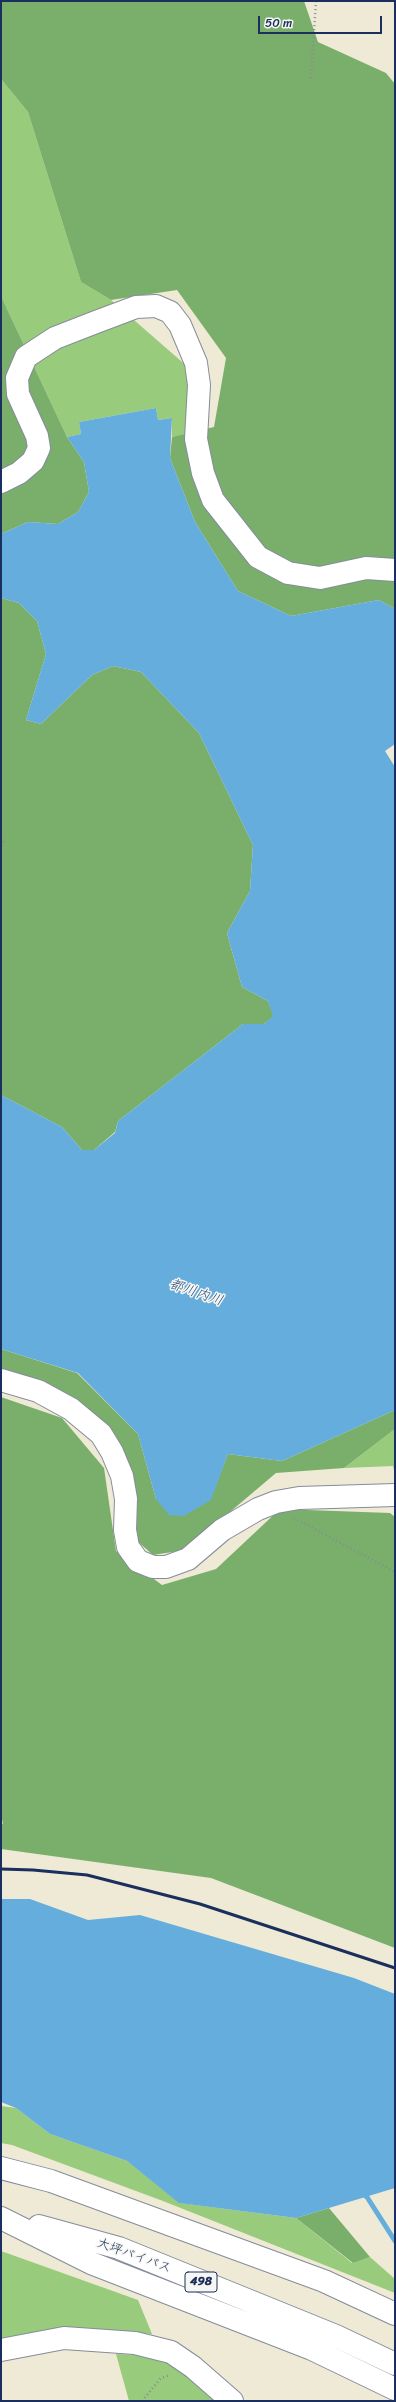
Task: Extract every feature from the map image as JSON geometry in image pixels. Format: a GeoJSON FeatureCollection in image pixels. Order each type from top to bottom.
{"type":"FeatureCollection","features":[{"type":"Feature","properties":{"kind":"main road"},"geometry":{"type":"LineString","coordinates":[[1,482],[19,473],[32,461],[39,448],[37,436],[18,394],[17,378],[26,357],[55,338],[136,307],[156,306],[170,312],[180,325],[196,363],[199,385],[196,439],[203,473],[213,500],[258,557],[288,573],[320,578],[366,568],[395,570]]}},
{"type":"Feature","properties":{"kind":"main road"},"geometry":{"type":"LineString","coordinates":[[1,1380],[38,1391],[71,1409],[101,1434],[112,1452],[122,1476],[126,1499],[125,1530],[128,1547],[138,1561],[153,1567],[166,1567],[188,1559],[222,1530],[258,1509],[276,1502],[299,1498],[395,1495]]}},
{"type":"Feature","properties":{"kind":"main road"},"geometry":{"type":"LineString","coordinates":[[1,2168],[51,2181],[324,2281],[395,2314]]}},
{"type":"Feature","properties":{"kind":"main road"},"geometry":{"type":"LineString","coordinates":[[1,2216],[91,2263],[312,2349],[395,2389]]}},
{"type":"Feature","properties":{"kind":"main road","name":"大坪バイパス"},"geometry":{"type":"LineString","coordinates":[[1,2216],[119,2248],[336,2336],[395,2364]]}},
{"type":"Feature","properties":{"kind":"main road"},"geometry":{"type":"LineString","coordinates":[[1,2350],[64,2338],[135,2343],[171,2352],[194,2367],[232,2401]]}},
{"type":"Feature","properties":{"kind":"path"},"geometry":{"type":"LineString","coordinates":[[311,78],[316,1]]}},
{"type":"Feature","properties":{"kind":"path"},"geometry":{"type":"LineString","coordinates":[[1,838],[5,845]]}},
{"type":"Feature","properties":{"kind":"path"},"geometry":{"type":"LineString","coordinates":[[276,1502],[292,1518],[395,1572]]}},
{"type":"Feature","properties":{"kind":"path"},"geometry":{"type":"LineString","coordinates":[[142,2401],[160,2378],[194,2367]]}},
{"type":"Feature","properties":{"kind":"green space"},"geometry":{"type":"Polygon","coordinates":[[[1,1],[304,1],[318,42],[386,73],[395,84],[395,609],[379,600],[291,616],[238,591],[195,522],[170,458],[172,437],[214,427],[226,358],[177,290],[111,300],[81,282],[28,112],[1,79],[1,1]]]}},
{"type":"Feature","properties":{"kind":"green space"},"geometry":{"type":"Polygon","coordinates":[[[1,79],[28,112],[81,282],[111,300],[189,368],[190,433],[172,437],[172,418],[158,420],[156,408],[79,422],[81,434],[67,437],[1,296],[1,79]]]}},
{"type":"Feature","properties":{"kind":"green space"},"geometry":{"type":"Polygon","coordinates":[[[1,296],[67,437],[84,462],[89,492],[78,512],[58,524],[28,522],[1,534],[1,296]]]}},
{"type":"Feature","properties":{"kind":"green space"},"geometry":{"type":"Polygon","coordinates":[[[1,598],[19,603],[37,621],[46,654],[26,720],[41,724],[92,675],[113,666],[141,672],[199,733],[253,845],[250,891],[227,933],[242,987],[268,1001],[274,1016],[264,1024],[243,1024],[118,1121],[115,1132],[94,1150],[82,1150],[62,1127],[1,1095],[1,598]]]}},
{"type":"Feature","properties":{"kind":"green space"},"geometry":{"type":"Polygon","coordinates":[[[1,1349],[77,1373],[138,1434],[156,1499],[210,1500],[228,1454],[282,1461],[395,1410],[395,1429],[344,1468],[276,1473],[185,1550],[153,1555],[136,1540],[132,1482],[116,1436],[53,1388],[1,1369],[1,1349]]]}},
{"type":"Feature","properties":{"kind":"green space"},"geometry":{"type":"Polygon","coordinates":[[[1,1397],[62,1418],[104,1468],[116,1551],[162,1585],[216,1569],[280,1509],[390,1513],[395,1517],[395,1948],[211,1878],[1,1849],[1,1823],[3,1824],[1,1814],[1,1397]]]}},
{"type":"Feature","properties":{"kind":"green space"},"geometry":{"type":"Polygon","coordinates":[[[395,1429],[395,1474],[393,1466],[344,1468],[395,1429]]]}},
{"type":"Feature","properties":{"kind":"green space"},"geometry":{"type":"Polygon","coordinates":[[[1,2106],[16,2108],[50,2134],[127,2161],[180,2203],[296,2218],[352,2263],[370,2257],[395,2279],[395,2293],[163,2201],[12,2145],[1,2143],[1,2106]]]}},
{"type":"Feature","properties":{"kind":"green space"},"geometry":{"type":"Polygon","coordinates":[[[329,2208],[370,2257],[353,2263],[296,2218],[329,2208]]]}},
{"type":"Feature","properties":{"kind":"green space"},"geometry":{"type":"Polygon","coordinates":[[[1,2251],[138,2300],[152,2334],[57,2329],[1,2339],[1,2251]]]}},
{"type":"Feature","properties":{"kind":"green space"},"geometry":{"type":"Polygon","coordinates":[[[116,2354],[166,2356],[215,2401],[129,2401],[116,2354]]]}},
{"type":"Feature","properties":{"kind":"water","name":"都川内川"},"geometry":{"type":"Polygon","coordinates":[[[156,408],[158,420],[172,418],[170,458],[195,522],[238,591],[291,616],[379,600],[395,609],[395,744],[385,751],[395,767],[395,1410],[282,1461],[228,1454],[211,1500],[184,1516],[169,1515],[156,1499],[138,1434],[78,1373],[1,1349],[1,1095],[62,1127],[82,1150],[94,1150],[115,1133],[118,1121],[243,1024],[264,1024],[273,1016],[268,1001],[242,987],[227,933],[250,891],[253,845],[199,733],[141,672],[113,666],[92,675],[41,724],[26,720],[46,654],[37,621],[19,603],[1,598],[1,534],[28,522],[58,524],[78,512],[89,492],[84,462],[67,437],[81,434],[79,422],[156,408]]]}},
{"type":"Feature","properties":{"kind":"water"},"geometry":{"type":"Polygon","coordinates":[[[1,1899],[30,1899],[88,1920],[140,1915],[354,1978],[395,1994],[395,2188],[296,2218],[179,2203],[127,2161],[50,2134],[16,2108],[1,2102],[1,1899]]]}},
{"type":"Feature","properties":{"kind":"waterway"},"geometry":{"type":"LineString","coordinates":[[361,2193],[367,2197],[395,2241]]}},
{"type":"Feature","properties":{"kind":"railway"},"geometry":{"type":"LineString","coordinates":[[1,1869],[33,1870],[87,1875],[200,1904],[395,1968]]}}]}
